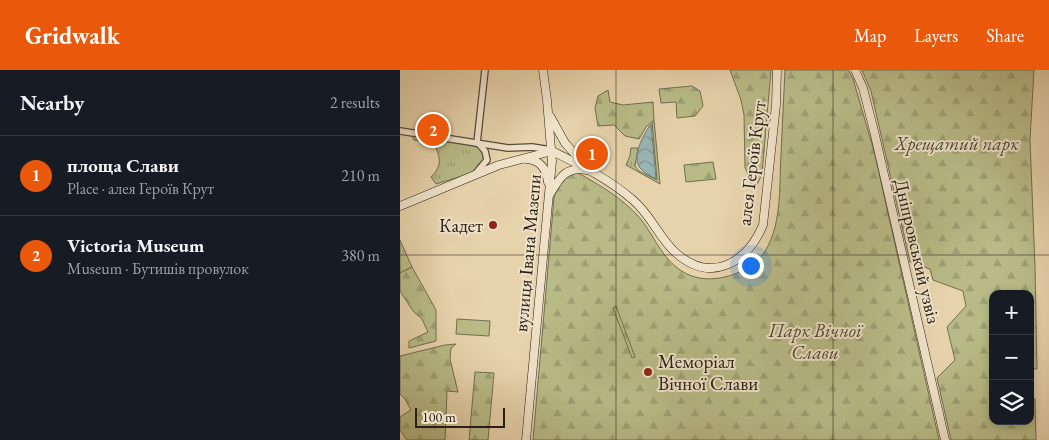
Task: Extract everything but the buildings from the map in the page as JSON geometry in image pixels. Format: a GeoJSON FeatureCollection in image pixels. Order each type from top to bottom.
{"type":"FeatureCollection","features":[{"type":"Feature","properties":{"kind":"main road","name":"вулиця Івана Мазепи"},"geometry":{"type":"LineString","coordinates":[[526,440],[552,151],[543,70]]}},
{"type":"Feature","properties":{"kind":"main road","name":"алея Героїв Крут"},"geometry":{"type":"LineString","coordinates":[[552,151],[605,179],[638,204],[671,248],[685,260],[706,268],[721,267],[734,262],[752,247],[763,225],[776,105],[777,70]]}},
{"type":"Feature","properties":{"kind":"main road","name":"Дніпровський узвіз"},"geometry":{"type":"LineString","coordinates":[[855,70],[863,88],[872,123],[945,440]]}},
{"type":"Feature","properties":{"kind":"main road"},"geometry":{"type":"LineString","coordinates":[[548,110],[565,143],[605,179]]}},
{"type":"Feature","properties":{"kind":"main road"},"geometry":{"type":"LineString","coordinates":[[400,206],[518,159],[552,151]]}},
{"type":"Feature","properties":{"kind":"main road"},"geometry":{"type":"LineString","coordinates":[[518,159],[530,159],[538,162],[546,170],[549,197]]}},
{"type":"Feature","properties":{"kind":"main road"},"geometry":{"type":"LineString","coordinates":[[549,197],[556,183],[568,171],[576,169],[591,171]]}},
{"type":"Feature","properties":{"kind":"street"},"geometry":{"type":"LineString","coordinates":[[477,143],[485,70]]}},
{"type":"Feature","properties":{"kind":"street"},"geometry":{"type":"LineString","coordinates":[[400,131],[508,148],[532,147],[552,151]]}},
{"type":"Feature","properties":{"kind":"street"},"geometry":{"type":"LineString","coordinates":[[475,175],[485,164],[487,156],[486,151],[477,143]]}},
{"type":"Feature","properties":{"kind":"green space"},"geometry":{"type":"Polygon","coordinates":[[[730,70],[771,70],[762,174],[754,191],[745,167],[744,115],[741,100],[730,70]]]}},
{"type":"Feature","properties":{"kind":"green space","name":"Парк Вічної Слави"},"geometry":{"type":"Polygon","coordinates":[[[785,70],[848,70],[853,79],[874,151],[939,440],[533,440],[554,198],[564,177],[578,173],[618,198],[639,217],[670,261],[687,274],[699,278],[712,279],[725,277],[744,270],[761,257],[773,234],[776,221],[780,193],[785,70]]]}},
{"type":"Feature","properties":{"kind":"green space","name":"Хрещатий парк"},"geometry":{"type":"Polygon","coordinates":[[[862,70],[1034,70],[1030,140],[1037,369],[1034,369],[1034,290],[989,290],[989,425],[1034,425],[1035,399],[1036,440],[951,440],[937,378],[955,360],[947,327],[966,306],[963,291],[933,280],[930,269],[910,262],[871,91],[862,70]]]}},
{"type":"Feature","properties":{"kind":"green space"},"geometry":{"type":"Polygon","coordinates":[[[692,86],[700,91],[703,106],[695,116],[677,118],[676,102],[661,103],[659,89],[692,86]]]}},
{"type":"Feature","properties":{"kind":"green space"},"geometry":{"type":"Polygon","coordinates":[[[608,90],[610,102],[623,105],[653,102],[654,120],[646,127],[639,139],[625,136],[614,125],[598,126],[595,108],[598,96],[608,90]]]}},
{"type":"Feature","properties":{"kind":"green space"},"geometry":{"type":"Polygon","coordinates":[[[654,120],[660,184],[626,165],[631,148],[638,148],[635,166],[639,171],[657,180],[652,121],[654,120]]]}},
{"type":"Feature","properties":{"kind":"green space"},"geometry":{"type":"Polygon","coordinates":[[[412,136],[473,145],[480,149],[484,157],[482,167],[472,173],[436,184],[431,177],[437,170],[439,163],[436,148],[422,141],[414,140],[412,136]]]}},
{"type":"Feature","properties":{"kind":"green space"},"geometry":{"type":"Polygon","coordinates":[[[713,162],[716,179],[686,182],[684,165],[713,162]]]}},
{"type":"Feature","properties":{"kind":"green space"},"geometry":{"type":"Polygon","coordinates":[[[400,240],[412,267],[400,273],[400,240]]]}},
{"type":"Feature","properties":{"kind":"green space"},"geometry":{"type":"Polygon","coordinates":[[[412,267],[436,310],[436,341],[409,348],[409,341],[428,332],[422,319],[413,311],[400,291],[400,273],[412,267]]]}},
{"type":"Feature","properties":{"kind":"green space"},"geometry":{"type":"Polygon","coordinates":[[[616,306],[635,357],[632,358],[613,308],[616,306]]]}},
{"type":"Feature","properties":{"kind":"green space"},"geometry":{"type":"Polygon","coordinates":[[[457,319],[490,321],[489,336],[456,334],[457,319]]]}},
{"type":"Feature","properties":{"kind":"green space"},"geometry":{"type":"Polygon","coordinates":[[[456,344],[451,348],[450,359],[458,392],[447,391],[445,440],[407,440],[400,430],[400,417],[411,410],[400,394],[400,356],[456,344]]]}},
{"type":"Feature","properties":{"kind":"green space"},"geometry":{"type":"Polygon","coordinates":[[[475,372],[494,373],[488,440],[469,440],[475,372]]]}},
{"type":"Feature","properties":{"kind":"water"},"geometry":{"type":"Polygon","coordinates":[[[651,124],[656,179],[640,168],[637,158],[642,139],[651,124]]]}},
{"type":"Feature","properties":{"kind":"place","name":"Victoria Museum"},"geometry":{"type":"Point","coordinates":[433,130]}},
{"type":"Feature","properties":{"kind":"place","name":"площа Слави"},"geometry":{"type":"Point","coordinates":[592,154]}},
{"type":"Feature","properties":{"kind":"place","name":"Кадет"},"geometry":{"type":"Point","coordinates":[493,225]}},
{"type":"Feature","properties":{"kind":"place","name":"Меморіал Вічної Слави"},"geometry":{"type":"Point","coordinates":[648,372]}}]}
